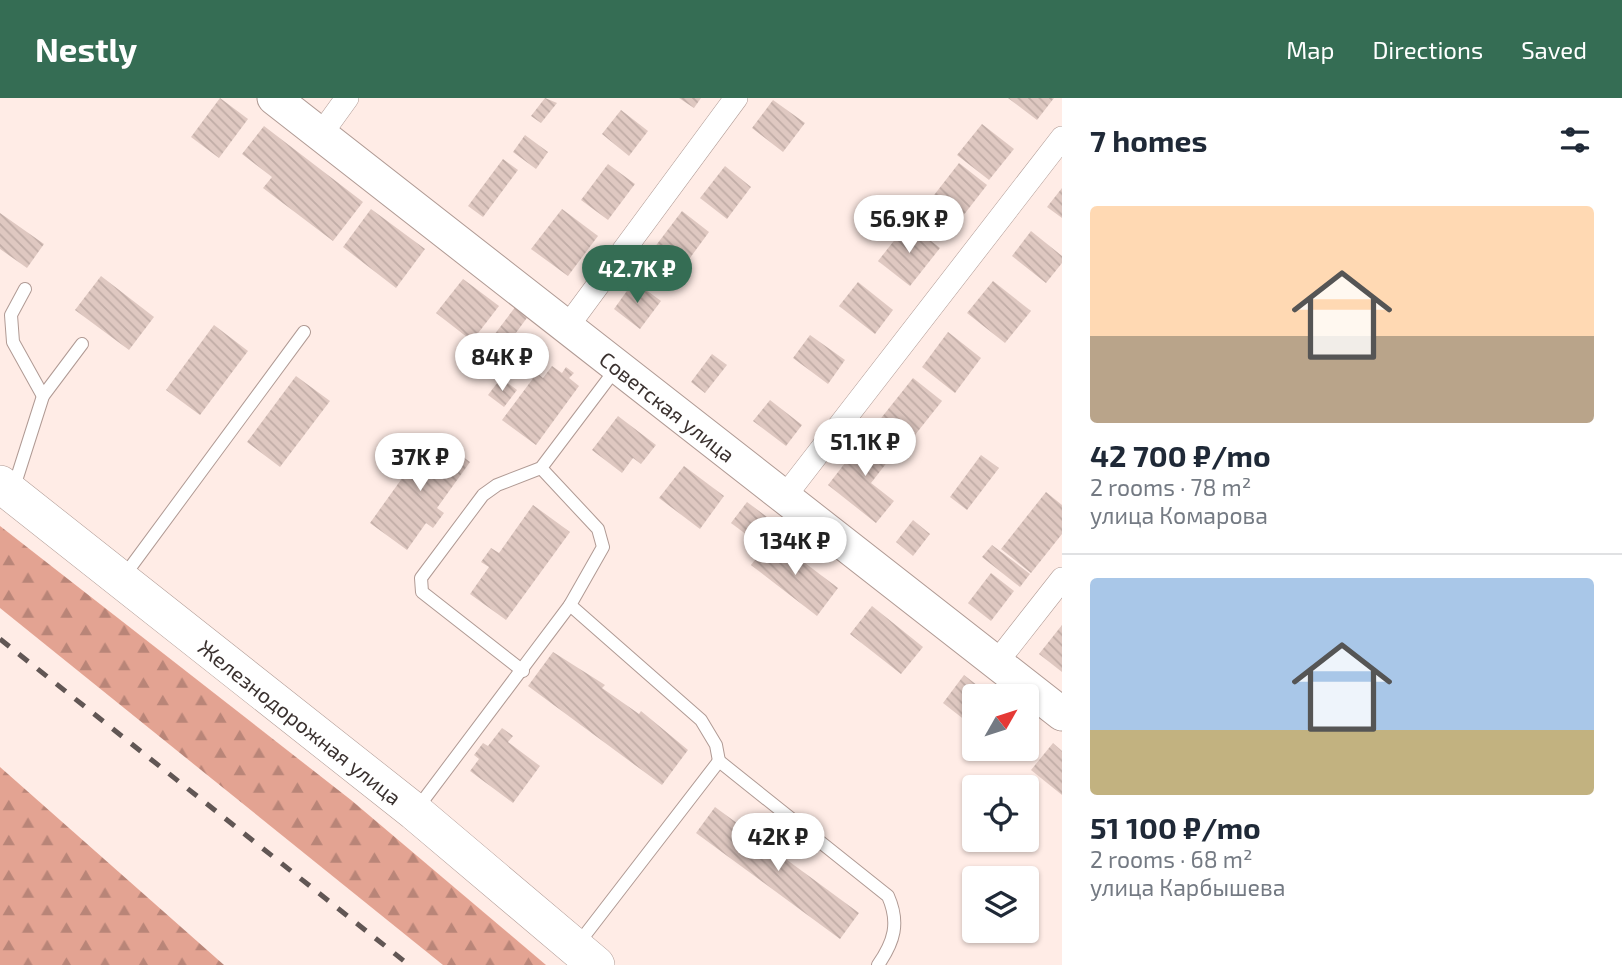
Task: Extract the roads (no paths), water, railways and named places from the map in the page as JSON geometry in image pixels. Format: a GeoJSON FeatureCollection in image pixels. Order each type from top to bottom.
{"type":"FeatureCollection","features":[{"type":"Feature","properties":{"kind":"main road","name":"Железнодорожная улица"},"geometry":{"type":"LineString","coordinates":[[6,489],[415,812],[586,956]]}},
{"type":"Feature","properties":{"kind":"street","name":"Советская улица"},"geometry":{"type":"LineString","coordinates":[[274,98],[1062,714]]}},
{"type":"Feature","properties":{"kind":"street"},"geometry":{"type":"LineString","coordinates":[[321,134],[347,98]]}},
{"type":"Feature","properties":{"kind":"street"},"geometry":{"type":"LineString","coordinates":[[567,327],[736,98]]}},
{"type":"Feature","properties":{"kind":"street"},"geometry":{"type":"LineString","coordinates":[[785,496],[1062,138]]}},
{"type":"Feature","properties":{"kind":"street"},"geometry":{"type":"LineString","coordinates":[[996,663],[1062,579]]}},
{"type":"Feature","properties":{"kind":"lane"},"geometry":{"type":"LineString","coordinates":[[25,289],[11,315],[13,342],[43,396]]}},
{"type":"Feature","properties":{"kind":"lane"},"geometry":{"type":"LineString","coordinates":[[122,579],[304,332]]}},
{"type":"Feature","properties":{"kind":"lane"},"geometry":{"type":"LineString","coordinates":[[6,489],[43,396],[82,344]]}},
{"type":"Feature","properties":{"kind":"lane"},"geometry":{"type":"LineString","coordinates":[[523,671],[422,592],[421,578],[483,495],[497,485],[541,468],[618,366]]}},
{"type":"Feature","properties":{"kind":"lane"},"geometry":{"type":"LineString","coordinates":[[415,812],[570,605],[603,547],[598,529],[541,468]]}},
{"type":"Feature","properties":{"kind":"lane"},"geometry":{"type":"LineString","coordinates":[[570,605],[701,720],[716,745],[719,761],[888,896],[894,910],[895,933],[878,965]]}},
{"type":"Feature","properties":{"kind":"lane"},"geometry":{"type":"LineString","coordinates":[[586,956],[719,761]]}},
{"type":"Feature","properties":{"kind":"railway"},"geometry":{"type":"LineString","coordinates":[[0,639],[409,965]]}}]}
